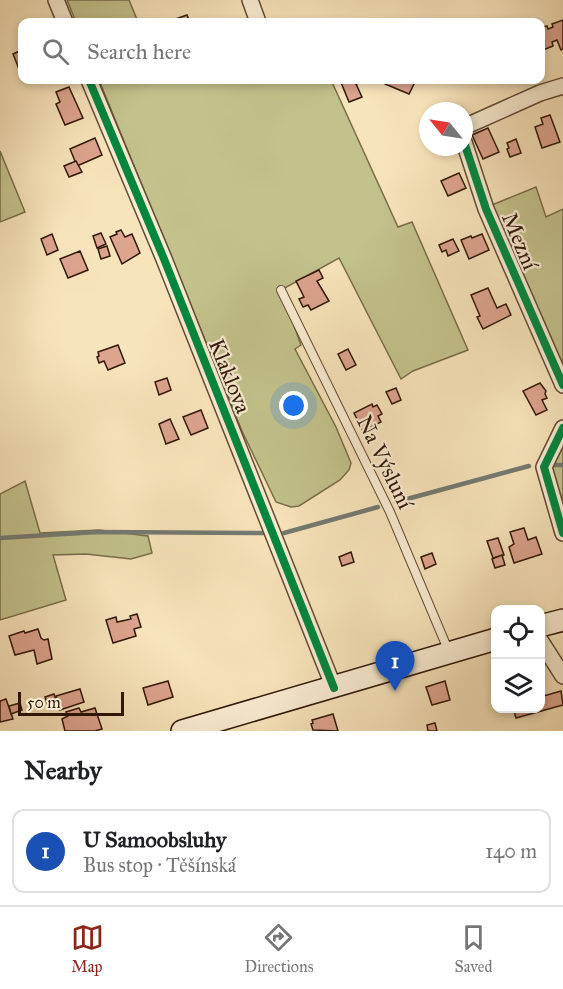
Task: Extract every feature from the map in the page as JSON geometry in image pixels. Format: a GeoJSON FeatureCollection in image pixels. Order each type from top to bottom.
{"type":"FeatureCollection","features":[{"type":"Feature","properties":{"kind":"main road"},"geometry":{"type":"LineString","coordinates":[[182,731],[491,640]]}},
{"type":"Feature","properties":{"kind":"street"},"geometry":{"type":"LineString","coordinates":[[56,0],[63,18]]}},
{"type":"Feature","properties":{"kind":"street"},"geometry":{"type":"LineString","coordinates":[[250,0],[257,18]]}},
{"type":"Feature","properties":{"kind":"street","name":"Klaklova"},"geometry":{"type":"LineString","coordinates":[[91,84],[164,259],[334,688]]}},
{"type":"Feature","properties":{"kind":"street"},"geometry":{"type":"LineString","coordinates":[[473,123],[540,93],[563,86]]}},
{"type":"Feature","properties":{"kind":"street","name":"Mezní"},"geometry":{"type":"LineString","coordinates":[[469,156],[486,209],[563,385]]}},
{"type":"Feature","properties":{"kind":"street"},"geometry":{"type":"LineString","coordinates":[[563,428],[544,467],[563,533]]}},
{"type":"Feature","properties":{"kind":"street"},"geometry":{"type":"LineString","coordinates":[[548,627],[560,670]]}},
{"type":"Feature","properties":{"kind":"lane","name":"Na Výsluní"},"geometry":{"type":"LineString","coordinates":[[281,290],[390,512],[449,653]]}},
{"type":"Feature","properties":{"kind":"shaded area"},"geometry":{"type":"Polygon","coordinates":[[[67,0],[129,0],[136,18],[74,18],[67,0]]]}},
{"type":"Feature","properties":{"kind":"shaded area"},"geometry":{"type":"Polygon","coordinates":[[[101,84],[333,84],[398,227],[412,222],[468,350],[413,371],[401,379],[339,258],[281,290],[301,345],[295,349],[336,427],[351,463],[349,470],[340,480],[299,506],[291,507],[276,502],[242,431],[101,84]]]}},
{"type":"Feature","properties":{"kind":"shaded area"},"geometry":{"type":"Polygon","coordinates":[[[0,151],[25,212],[0,222],[0,151]]]}},
{"type":"Feature","properties":{"kind":"shaded area"},"geometry":{"type":"Polygon","coordinates":[[[536,187],[546,217],[563,209],[563,385],[492,205],[536,187]]]}},
{"type":"Feature","properties":{"kind":"shaded area"},"geometry":{"type":"Polygon","coordinates":[[[563,433],[563,524],[547,464],[563,433]]]}},
{"type":"Feature","properties":{"kind":"shaded area"},"geometry":{"type":"Polygon","coordinates":[[[25,481],[40,533],[99,530],[148,536],[152,553],[131,559],[86,554],[53,555],[66,600],[0,620],[0,494],[25,481]]]}},
{"type":"Feature","properties":{"kind":"building"},"geometry":{"type":"Polygon","coordinates":[[[563,20],[563,49],[561,50],[557,40],[552,42],[553,46],[545,49],[545,27],[548,29],[553,27],[552,24],[563,20]]]}},
{"type":"Feature","properties":{"kind":"building"},"geometry":{"type":"Polygon","coordinates":[[[18,52],[18,66],[13,54],[18,52]]]}},
{"type":"Feature","properties":{"kind":"building"},"geometry":{"type":"Polygon","coordinates":[[[342,84],[356,84],[362,97],[349,102],[342,84]]]}},
{"type":"Feature","properties":{"kind":"building"},"geometry":{"type":"Polygon","coordinates":[[[385,84],[414,84],[409,94],[385,84]]]}},
{"type":"Feature","properties":{"kind":"building"},"geometry":{"type":"Polygon","coordinates":[[[69,87],[83,118],[65,125],[56,104],[60,102],[56,92],[69,87]]]}},
{"type":"Feature","properties":{"kind":"building"},"geometry":{"type":"Polygon","coordinates":[[[550,115],[560,142],[542,148],[535,127],[543,124],[541,118],[550,115]]]}},
{"type":"Feature","properties":{"kind":"building"},"geometry":{"type":"Polygon","coordinates":[[[488,128],[499,152],[483,159],[473,135],[488,128]]]}},
{"type":"Feature","properties":{"kind":"building"},"geometry":{"type":"Polygon","coordinates":[[[95,138],[102,155],[77,166],[70,149],[95,138]]]}},
{"type":"Feature","properties":{"kind":"building"},"geometry":{"type":"Polygon","coordinates":[[[516,139],[521,153],[510,157],[507,143],[516,139]]]}},
{"type":"Feature","properties":{"kind":"building"},"geometry":{"type":"Polygon","coordinates":[[[76,161],[82,172],[69,177],[64,166],[76,161]]]}},
{"type":"Feature","properties":{"kind":"building"},"geometry":{"type":"Polygon","coordinates":[[[459,173],[466,188],[448,196],[441,181],[459,173]]]}},
{"type":"Feature","properties":{"kind":"building"},"geometry":{"type":"Polygon","coordinates":[[[121,230],[125,237],[132,234],[140,253],[122,264],[110,237],[121,230]]]}},
{"type":"Feature","properties":{"kind":"building"},"geometry":{"type":"Polygon","coordinates":[[[101,233],[106,244],[97,248],[93,236],[101,233]]]}},
{"type":"Feature","properties":{"kind":"building"},"geometry":{"type":"Polygon","coordinates":[[[52,234],[58,250],[47,255],[41,239],[52,234]]]}},
{"type":"Feature","properties":{"kind":"building"},"geometry":{"type":"Polygon","coordinates":[[[482,234],[489,250],[469,259],[461,240],[482,234]]]}},
{"type":"Feature","properties":{"kind":"building"},"geometry":{"type":"Polygon","coordinates":[[[453,239],[459,251],[448,256],[446,250],[442,252],[439,245],[453,239]]]}},
{"type":"Feature","properties":{"kind":"building"},"geometry":{"type":"Polygon","coordinates":[[[107,246],[110,256],[101,259],[98,249],[107,246]]]}},
{"type":"Feature","properties":{"kind":"building"},"geometry":{"type":"Polygon","coordinates":[[[80,251],[88,270],[68,278],[60,259],[80,251]]]}},
{"type":"Feature","properties":{"kind":"building"},"geometry":{"type":"Polygon","coordinates":[[[319,270],[323,278],[317,281],[329,301],[311,310],[308,305],[303,307],[299,299],[304,297],[296,281],[319,270]]]}},
{"type":"Feature","properties":{"kind":"building"},"geometry":{"type":"Polygon","coordinates":[[[488,288],[497,308],[506,304],[511,315],[483,329],[471,295],[488,288]]]}},
{"type":"Feature","properties":{"kind":"building"},"geometry":{"type":"Polygon","coordinates":[[[118,345],[125,363],[108,370],[104,361],[99,363],[98,352],[118,345]]]}},
{"type":"Feature","properties":{"kind":"building"},"geometry":{"type":"Polygon","coordinates":[[[348,349],[356,365],[346,370],[338,354],[348,349]]]}},
{"type":"Feature","properties":{"kind":"building"},"geometry":{"type":"Polygon","coordinates":[[[167,378],[171,390],[159,395],[155,382],[167,378]]]}},
{"type":"Feature","properties":{"kind":"building"},"geometry":{"type":"Polygon","coordinates":[[[540,383],[546,391],[547,398],[542,400],[547,410],[536,415],[523,391],[540,383]]]}},
{"type":"Feature","properties":{"kind":"building"},"geometry":{"type":"Polygon","coordinates":[[[396,388],[401,400],[392,404],[386,392],[396,388]]]}},
{"type":"Feature","properties":{"kind":"building"},"geometry":{"type":"Polygon","coordinates":[[[372,404],[373,407],[377,405],[382,414],[378,416],[381,422],[363,431],[354,413],[372,404]]]}},
{"type":"Feature","properties":{"kind":"building"},"geometry":{"type":"Polygon","coordinates":[[[201,410],[208,428],[191,435],[183,417],[201,410]]]}},
{"type":"Feature","properties":{"kind":"building"},"geometry":{"type":"Polygon","coordinates":[[[170,419],[179,439],[166,444],[159,424],[170,419]]]}},
{"type":"Feature","properties":{"kind":"building"},"geometry":{"type":"Polygon","coordinates":[[[524,528],[528,540],[536,537],[542,554],[514,563],[509,547],[514,544],[510,532],[524,528]]]}},
{"type":"Feature","properties":{"kind":"building"},"geometry":{"type":"Polygon","coordinates":[[[498,538],[504,555],[493,558],[487,541],[498,538]]]}},
{"type":"Feature","properties":{"kind":"building"},"geometry":{"type":"Polygon","coordinates":[[[351,552],[354,562],[342,566],[339,557],[351,552]]]}},
{"type":"Feature","properties":{"kind":"building"},"geometry":{"type":"Polygon","coordinates":[[[432,553],[436,564],[425,569],[421,557],[432,553]]]}},
{"type":"Feature","properties":{"kind":"building"},"geometry":{"type":"Polygon","coordinates":[[[502,555],[505,565],[495,568],[492,559],[502,555]]]}},
{"type":"Feature","properties":{"kind":"building"},"geometry":{"type":"Polygon","coordinates":[[[137,614],[141,627],[134,629],[136,636],[113,643],[106,620],[116,617],[117,622],[131,619],[130,616],[137,614]]]}},
{"type":"Feature","properties":{"kind":"building"},"geometry":{"type":"Polygon","coordinates":[[[38,629],[41,638],[48,639],[52,659],[37,664],[34,650],[15,655],[9,636],[38,629]]]}},
{"type":"Feature","properties":{"kind":"building"},"geometry":{"type":"Polygon","coordinates":[[[168,681],[173,697],[148,705],[143,688],[168,681]]]}},
{"type":"Feature","properties":{"kind":"building"},"geometry":{"type":"Polygon","coordinates":[[[445,681],[450,700],[432,705],[426,687],[445,681]]]}},
{"type":"Feature","properties":{"kind":"building"},"geometry":{"type":"Polygon","coordinates":[[[80,689],[84,702],[60,710],[56,696],[80,689]]]}},
{"type":"Feature","properties":{"kind":"building"},"geometry":{"type":"Polygon","coordinates":[[[561,691],[563,705],[545,710],[545,696],[561,691]]]}},
{"type":"Feature","properties":{"kind":"building"},"geometry":{"type":"Polygon","coordinates":[[[54,694],[58,707],[49,709],[45,697],[54,694]]]}},
{"type":"Feature","properties":{"kind":"building"},"geometry":{"type":"Polygon","coordinates":[[[6,699],[13,719],[0,722],[0,701],[6,699]]]}},
{"type":"Feature","properties":{"kind":"building"},"geometry":{"type":"Polygon","coordinates":[[[20,703],[22,710],[11,714],[9,706],[20,703]]]}},
{"type":"Feature","properties":{"kind":"building"},"geometry":{"type":"Polygon","coordinates":[[[79,708],[81,712],[95,708],[102,729],[65,731],[62,719],[68,716],[66,712],[79,708]]]}},
{"type":"Feature","properties":{"kind":"building"},"geometry":{"type":"Polygon","coordinates":[[[514,713],[534,713],[516,718],[514,713]]]}},
{"type":"Feature","properties":{"kind":"building"},"geometry":{"type":"Polygon","coordinates":[[[333,714],[338,731],[313,730],[312,720],[333,714]]]}},
{"type":"Feature","properties":{"kind":"building"},"geometry":{"type":"Polygon","coordinates":[[[435,723],[437,731],[428,731],[427,725],[435,723]]]}},
{"type":"Feature","properties":{"kind":"waterway"},"geometry":{"type":"LineString","coordinates":[[554,465],[563,465]]}},
{"type":"Feature","properties":{"kind":"waterway"},"geometry":{"type":"LineString","coordinates":[[396,502],[529,466]]}},
{"type":"Feature","properties":{"kind":"waterway"},"geometry":{"type":"LineString","coordinates":[[284,533],[378,507]]}},
{"type":"Feature","properties":{"kind":"waterway"},"geometry":{"type":"LineString","coordinates":[[0,538],[97,532],[270,533]]}},
{"type":"Feature","properties":{"kind":"cycle path"},"geometry":{"type":"LineString","coordinates":[[91,84],[164,259],[334,688]]}},
{"type":"Feature","properties":{"kind":"cycle path"},"geometry":{"type":"LineString","coordinates":[[469,156],[486,209],[563,385]]}},
{"type":"Feature","properties":{"kind":"cycle path"},"geometry":{"type":"LineString","coordinates":[[563,428],[544,467],[563,533]]}},
{"type":"Feature","properties":{"kind":"place","name":"U Samoobsluhy"},"geometry":{"type":"Point","coordinates":[395,691]}}]}
